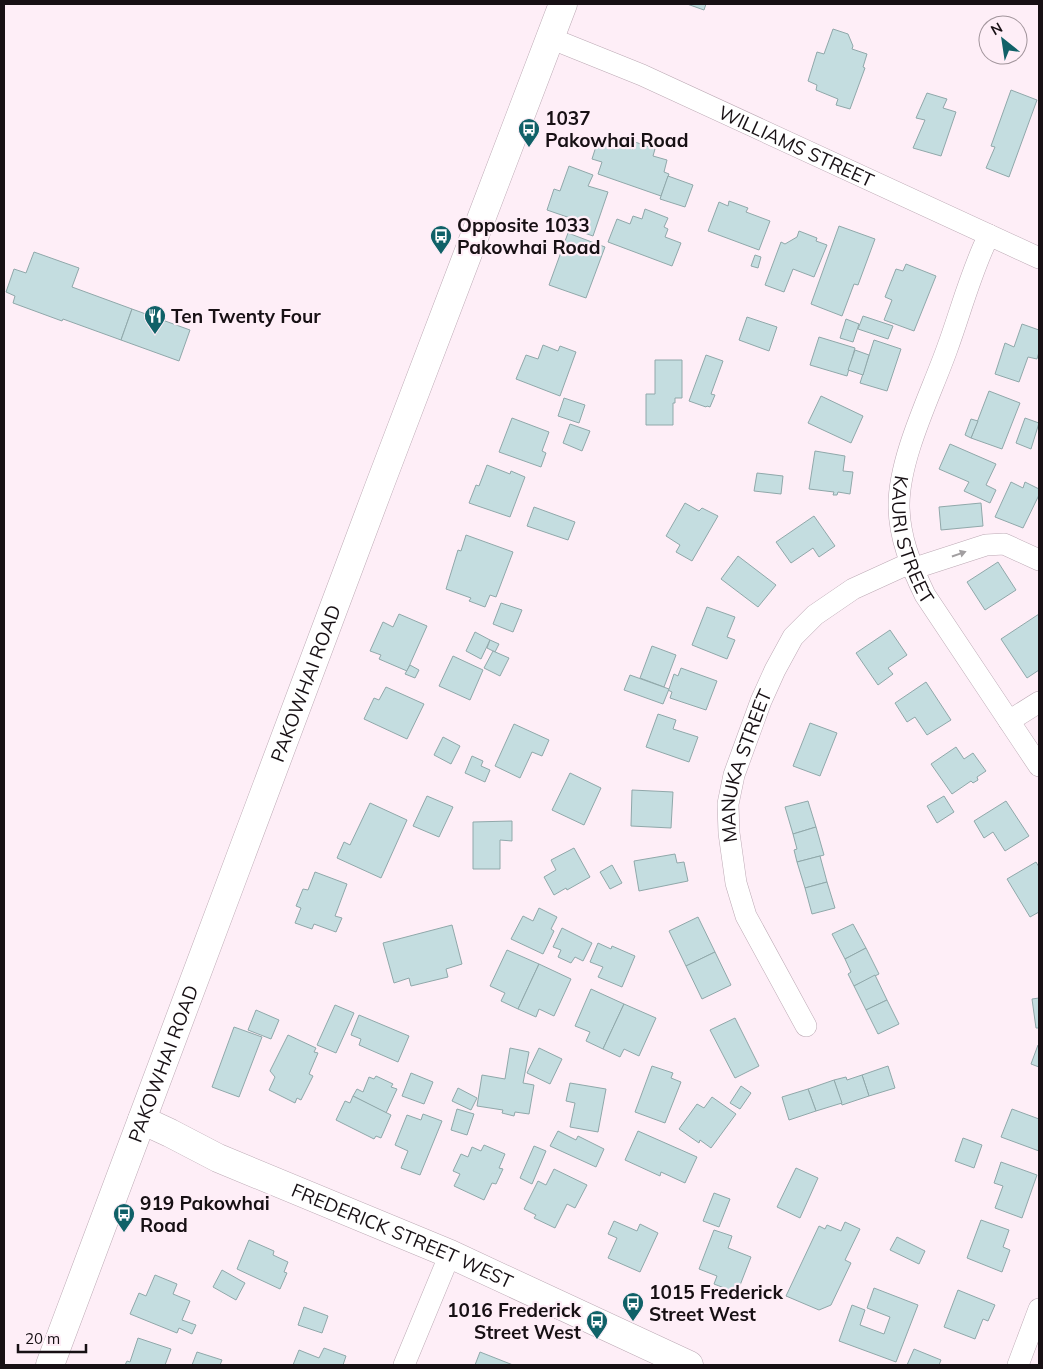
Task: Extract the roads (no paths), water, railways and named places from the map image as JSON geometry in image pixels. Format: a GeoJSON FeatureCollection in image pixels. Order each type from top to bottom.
{"type":"FeatureCollection","features":[{"type":"Feature","properties":{"kind":"main road","name":"PAKOWHAI ROAD"},"geometry":{"type":"LineString","coordinates":[[50,1365],[562,4]]}},
{"type":"Feature","properties":{"kind":"main road","name":"FREDERICK STREET WEST"},"geometry":{"type":"LineString","coordinates":[[142,1120],[218,1158],[450,1254],[689,1365]]}},
{"type":"Feature","properties":{"kind":"street","name":"WILLIAMS STREET"},"geometry":{"type":"LineString","coordinates":[[550,38],[642,75],[1039,258]]}},
{"type":"Feature","properties":{"kind":"street","name":"KAURI STREET"},"geometry":{"type":"LineString","coordinates":[[989,235],[980,254],[947,350],[912,440],[903,476],[899,503],[900,528],[911,566],[925,595],[1039,766]]}},
{"type":"Feature","properties":{"kind":"street","name":"MANUKA STREET"},"geometry":{"type":"LineString","coordinates":[[806,1026],[746,916],[736,883],[729,834],[728,804],[734,775],[761,701],[775,670],[793,637],[815,615],[853,589],[911,566],[986,545],[1004,544],[1039,560]]}},
{"type":"Feature","properties":{"kind":"street"},"geometry":{"type":"LineString","coordinates":[[1009,721],[1039,702]]}},
{"type":"Feature","properties":{"kind":"street"},"geometry":{"type":"LineString","coordinates":[[404,1365],[450,1254]]}},
{"type":"Feature","properties":{"kind":"street"},"geometry":{"type":"LineString","coordinates":[[1018,1365],[1039,1309]]}},
{"type":"Feature","properties":{"kind":"place","name":"1037 Pakowhai Road"},"geometry":{"type":"Point","coordinates":[529,148]}},
{"type":"Feature","properties":{"kind":"place","name":"Opposite 1033 Pakowhai Road"},"geometry":{"type":"Point","coordinates":[441,255]}},
{"type":"Feature","properties":{"kind":"place","name":"Ten Twenty Four"},"geometry":{"type":"Point","coordinates":[155,335]}},
{"type":"Feature","properties":{"kind":"place","name":"919 Pakowhai Road"},"geometry":{"type":"Point","coordinates":[124,1233]}},
{"type":"Feature","properties":{"kind":"place","name":"1015 Frederick Street West"},"geometry":{"type":"Point","coordinates":[633,1322]}},
{"type":"Feature","properties":{"kind":"place","name":"1016 Frederick Street West"},"geometry":{"type":"Point","coordinates":[597,1340]}}]}
